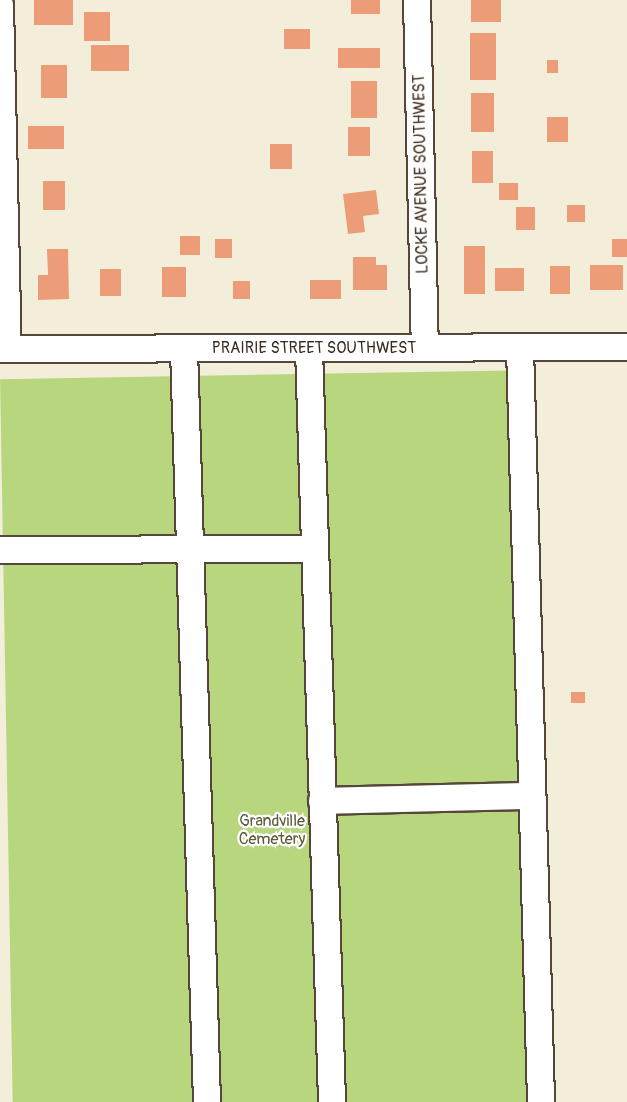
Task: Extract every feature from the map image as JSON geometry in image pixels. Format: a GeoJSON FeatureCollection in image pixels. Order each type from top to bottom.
{"type":"FeatureCollection","features":[{"type":"Feature","properties":{"kind":"street","name":"LOCKE AVENUE SOUTHWEST"},"geometry":{"type":"LineString","coordinates":[[417,0],[425,348]]}},
{"type":"Feature","properties":{"kind":"street"},"geometry":{"type":"LineString","coordinates":[[0,4],[4,349]]}},
{"type":"Feature","properties":{"kind":"street","name":"PRAIRIE STREET SOUTHWEST"},"geometry":{"type":"LineString","coordinates":[[4,349],[627,347]]}},
{"type":"Feature","properties":{"kind":"street"},"geometry":{"type":"LineString","coordinates":[[309,348],[332,1102]]}},
{"type":"Feature","properties":{"kind":"street"},"geometry":{"type":"LineString","coordinates":[[520,348],[541,1102]]}},
{"type":"Feature","properties":{"kind":"street"},"geometry":{"type":"LineString","coordinates":[[184,349],[207,1102]]}},
{"type":"Feature","properties":{"kind":"street"},"geometry":{"type":"LineString","coordinates":[[0,550],[315,549]]}},
{"type":"Feature","properties":{"kind":"street"},"geometry":{"type":"LineString","coordinates":[[322,801],[532,796]]}},
{"type":"Feature","properties":{"kind":"green space","name":"Grandville Cemetery"},"geometry":{"type":"Polygon","coordinates":[[[532,370],[545,1102],[13,1102],[0,379],[532,370]]]}},
{"type":"Feature","properties":{"kind":"building"},"geometry":{"type":"Polygon","coordinates":[[[34,0],[73,0],[73,25],[34,25],[34,0]]]}},
{"type":"Feature","properties":{"kind":"building"},"geometry":{"type":"Polygon","coordinates":[[[351,0],[380,0],[380,14],[351,14],[351,0]]]}},
{"type":"Feature","properties":{"kind":"building"},"geometry":{"type":"Polygon","coordinates":[[[471,0],[501,0],[501,22],[471,22],[471,0]]]}},
{"type":"Feature","properties":{"kind":"building"},"geometry":{"type":"Polygon","coordinates":[[[84,12],[110,12],[110,41],[84,41],[84,12]]]}},
{"type":"Feature","properties":{"kind":"building"},"geometry":{"type":"Polygon","coordinates":[[[284,29],[310,29],[310,49],[284,49],[284,29]]]}},
{"type":"Feature","properties":{"kind":"building"},"geometry":{"type":"Polygon","coordinates":[[[470,33],[496,33],[496,80],[470,80],[470,33]]]}},
{"type":"Feature","properties":{"kind":"building"},"geometry":{"type":"Polygon","coordinates":[[[91,45],[129,45],[129,71],[91,71],[91,45]]]}},
{"type":"Feature","properties":{"kind":"building"},"geometry":{"type":"Polygon","coordinates":[[[338,48],[380,48],[380,68],[338,68],[338,48]]]}},
{"type":"Feature","properties":{"kind":"building"},"geometry":{"type":"Polygon","coordinates":[[[547,60],[558,60],[558,73],[547,73],[547,60]]]}},
{"type":"Feature","properties":{"kind":"building"},"geometry":{"type":"Polygon","coordinates":[[[41,65],[67,65],[67,98],[41,98],[41,65]]]}},
{"type":"Feature","properties":{"kind":"building"},"geometry":{"type":"Polygon","coordinates":[[[351,81],[377,81],[377,118],[351,118],[351,81]]]}},
{"type":"Feature","properties":{"kind":"building"},"geometry":{"type":"Polygon","coordinates":[[[471,93],[494,93],[494,132],[471,132],[471,93]]]}},
{"type":"Feature","properties":{"kind":"building"},"geometry":{"type":"Polygon","coordinates":[[[547,117],[568,117],[568,142],[547,142],[547,117]]]}},
{"type":"Feature","properties":{"kind":"building"},"geometry":{"type":"Polygon","coordinates":[[[28,126],[64,126],[64,149],[28,149],[28,126]]]}},
{"type":"Feature","properties":{"kind":"building"},"geometry":{"type":"Polygon","coordinates":[[[348,127],[370,127],[370,156],[348,156],[348,127]]]}},
{"type":"Feature","properties":{"kind":"building"},"geometry":{"type":"Polygon","coordinates":[[[270,144],[292,144],[292,169],[270,169],[270,144]]]}},
{"type":"Feature","properties":{"kind":"building"},"geometry":{"type":"Polygon","coordinates":[[[472,151],[493,151],[493,183],[472,183],[472,151]]]}},
{"type":"Feature","properties":{"kind":"building"},"geometry":{"type":"Polygon","coordinates":[[[43,181],[65,181],[65,210],[43,210],[43,181]]]}},
{"type":"Feature","properties":{"kind":"building"},"geometry":{"type":"Polygon","coordinates":[[[499,183],[518,183],[518,200],[499,200],[499,183]]]}},
{"type":"Feature","properties":{"kind":"building"},"geometry":{"type":"Polygon","coordinates":[[[376,190],[379,214],[363,216],[365,232],[348,234],[343,194],[376,190]]]}},
{"type":"Feature","properties":{"kind":"building"},"geometry":{"type":"Polygon","coordinates":[[[567,205],[585,205],[585,222],[567,222],[567,205]]]}},
{"type":"Feature","properties":{"kind":"building"},"geometry":{"type":"Polygon","coordinates":[[[516,207],[535,207],[535,230],[516,230],[516,207]]]}},
{"type":"Feature","properties":{"kind":"building"},"geometry":{"type":"Polygon","coordinates":[[[180,236],[200,236],[200,255],[180,255],[180,236]]]}},
{"type":"Feature","properties":{"kind":"building"},"geometry":{"type":"Polygon","coordinates":[[[215,239],[232,239],[232,258],[215,258],[215,239]]]}},
{"type":"Feature","properties":{"kind":"building"},"geometry":{"type":"Polygon","coordinates":[[[612,239],[627,239],[627,257],[612,257],[612,239]]]}},
{"type":"Feature","properties":{"kind":"building"},"geometry":{"type":"Polygon","coordinates":[[[464,246],[485,246],[485,294],[464,294],[464,246]]]}},
{"type":"Feature","properties":{"kind":"building"},"geometry":{"type":"Polygon","coordinates":[[[47,249],[68,249],[69,299],[38,300],[38,275],[48,275],[47,249]]]}},
{"type":"Feature","properties":{"kind":"building"},"geometry":{"type":"Polygon","coordinates":[[[353,257],[376,257],[376,265],[387,265],[387,290],[353,290],[353,257]]]}},
{"type":"Feature","properties":{"kind":"building"},"geometry":{"type":"Polygon","coordinates":[[[590,265],[623,265],[623,290],[590,290],[590,265]]]}},
{"type":"Feature","properties":{"kind":"building"},"geometry":{"type":"Polygon","coordinates":[[[550,266],[570,266],[570,294],[550,294],[550,266]]]}},
{"type":"Feature","properties":{"kind":"building"},"geometry":{"type":"Polygon","coordinates":[[[162,267],[186,267],[186,297],[162,297],[162,267]]]}},
{"type":"Feature","properties":{"kind":"building"},"geometry":{"type":"Polygon","coordinates":[[[495,268],[524,268],[524,291],[495,291],[495,268]]]}},
{"type":"Feature","properties":{"kind":"building"},"geometry":{"type":"Polygon","coordinates":[[[100,269],[121,269],[121,296],[100,296],[100,269]]]}},
{"type":"Feature","properties":{"kind":"building"},"geometry":{"type":"Polygon","coordinates":[[[310,280],[341,280],[341,299],[310,299],[310,280]]]}},
{"type":"Feature","properties":{"kind":"building"},"geometry":{"type":"Polygon","coordinates":[[[233,281],[250,281],[250,299],[233,299],[233,281]]]}},
{"type":"Feature","properties":{"kind":"building"},"geometry":{"type":"Polygon","coordinates":[[[571,692],[585,692],[585,703],[571,703],[571,692]]]}}]}
